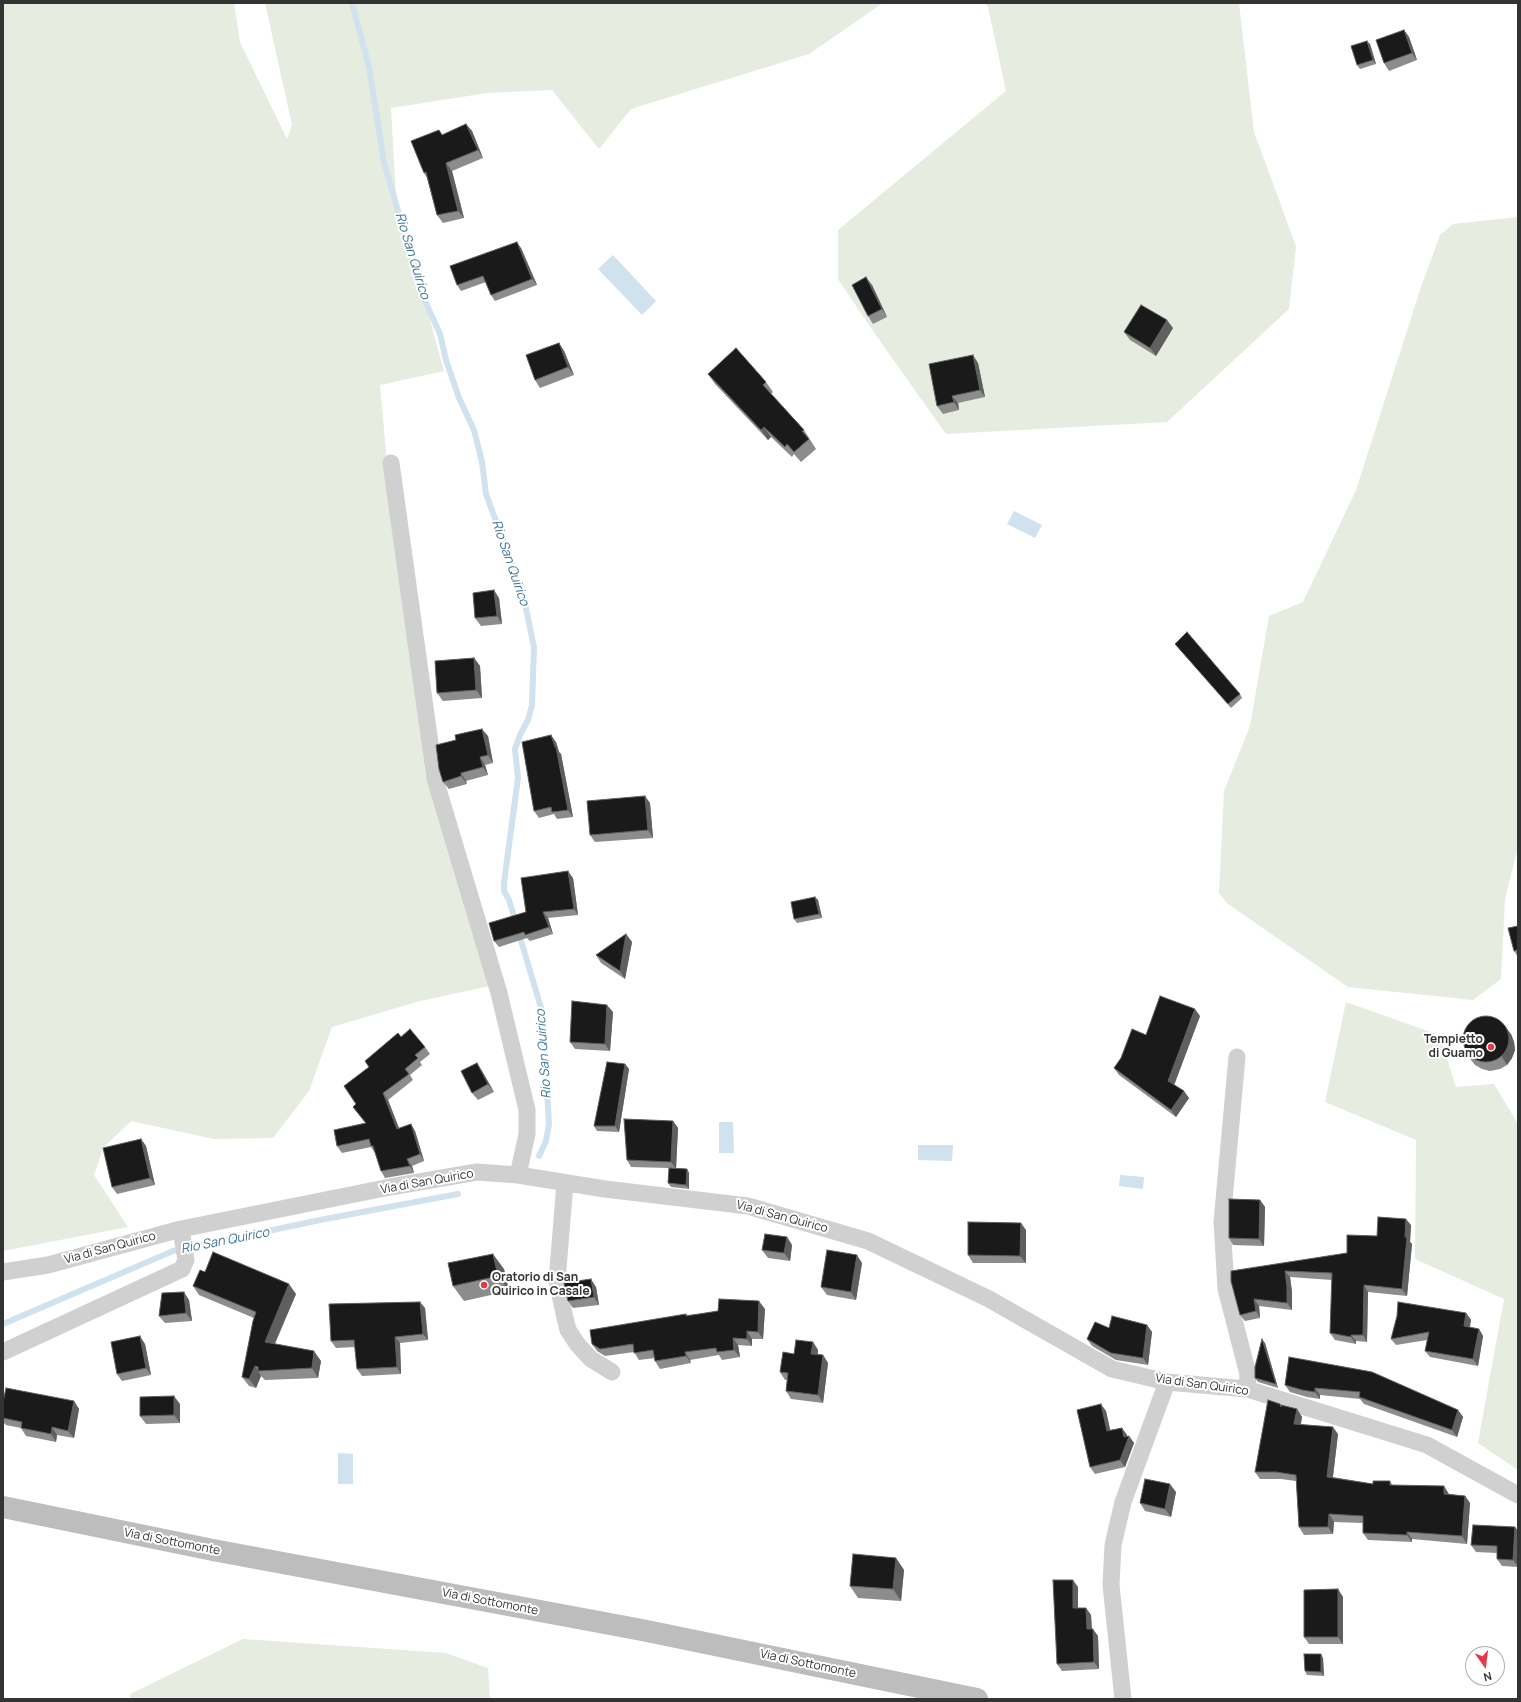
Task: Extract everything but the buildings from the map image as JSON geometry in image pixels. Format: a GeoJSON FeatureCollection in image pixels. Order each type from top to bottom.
{"type":"FeatureCollection","features":[{"type":"Feature","properties":{"kind":"main road","name":"Via di Sottomonte"},"geometry":{"type":"LineString","coordinates":[[3,1507],[205,1548],[642,1630],[977,1699]]}},
{"type":"Feature","properties":{"kind":"street"},"geometry":{"type":"LineString","coordinates":[[391,463],[435,779],[499,993],[527,1110],[527,1134],[518,1175]]}},
{"type":"Feature","properties":{"kind":"street"},"geometry":{"type":"LineString","coordinates":[[1237,1058],[1222,1222],[1226,1289],[1248,1374],[1247,1389]]}},
{"type":"Feature","properties":{"kind":"street","name":"Via di San Quirico"},"geometry":{"type":"LineString","coordinates":[[3,1272],[48,1265],[182,1232],[390,1188],[477,1172],[518,1175],[565,1183],[748,1206],[868,1241],[989,1299],[1112,1369],[1167,1382],[1247,1389],[1427,1446],[1518,1496]]}},
{"type":"Feature","properties":{"kind":"street"},"geometry":{"type":"LineString","coordinates":[[565,1183],[557,1281],[568,1330],[582,1350],[591,1359],[612,1372]]}},
{"type":"Feature","properties":{"kind":"street"},"geometry":{"type":"LineString","coordinates":[[3,1352],[182,1269],[186,1260],[182,1232]]}},
{"type":"Feature","properties":{"kind":"street"},"geometry":{"type":"LineString","coordinates":[[1123,1699],[1111,1585],[1113,1545],[1123,1502],[1167,1382]]}},
{"type":"Feature","properties":{"kind":"shaded area"},"geometry":{"type":"Polygon","coordinates":[[[3,3],[234,3],[240,42],[287,139],[292,125],[265,3],[883,3],[809,54],[631,109],[599,149],[552,90],[487,93],[391,108],[396,197],[444,371],[380,385],[391,507],[426,779],[490,986],[420,1001],[332,1027],[309,1091],[273,1138],[214,1139],[131,1121],[103,1148],[94,1175],[128,1227],[3,1251],[3,3]]]}},
{"type":"Feature","properties":{"kind":"shaded area"},"geometry":{"type":"Polygon","coordinates":[[[985,3],[1239,3],[1254,132],[1296,246],[1289,309],[1167,422],[946,434],[838,279],[838,230],[1006,91],[988,7],[985,3]]]}},
{"type":"Feature","properties":{"kind":"shaded area"},"geometry":{"type":"Polygon","coordinates":[[[1518,217],[1518,847],[1505,899],[1501,979],[1473,1000],[1348,987],[1228,904],[1219,893],[1224,791],[1250,726],[1269,616],[1303,602],[1356,490],[1421,287],[1440,235],[1453,224],[1518,217]]]}},
{"type":"Feature","properties":{"kind":"shaded area"},"geometry":{"type":"Polygon","coordinates":[[[1346,1002],[1439,1035],[1456,1087],[1494,1084],[1518,1124],[1518,1470],[1478,1443],[1504,1299],[1415,1259],[1416,1140],[1325,1102],[1346,1002]]]}},
{"type":"Feature","properties":{"kind":"shaded area"},"geometry":{"type":"Polygon","coordinates":[[[243,1639],[446,1653],[488,1668],[490,1699],[130,1699],[130,1694],[243,1639]]]}},
{"type":"Feature","properties":{"kind":"water"},"geometry":{"type":"Polygon","coordinates":[[[613,255],[656,301],[642,315],[598,269],[613,255]]]}},
{"type":"Feature","properties":{"kind":"water"},"geometry":{"type":"Polygon","coordinates":[[[1014,511],[1042,525],[1035,538],[1007,524],[1014,511]]]}},
{"type":"Feature","properties":{"kind":"water"},"geometry":{"type":"Polygon","coordinates":[[[719,1122],[733,1122],[734,1153],[719,1153],[719,1122]]]}},
{"type":"Feature","properties":{"kind":"water"},"geometry":{"type":"Polygon","coordinates":[[[918,1145],[953,1145],[952,1161],[918,1160],[918,1145]]]}},
{"type":"Feature","properties":{"kind":"water"},"geometry":{"type":"Polygon","coordinates":[[[1120,1175],[1144,1177],[1143,1189],[1119,1186],[1120,1175]]]}},
{"type":"Feature","properties":{"kind":"water"},"geometry":{"type":"Polygon","coordinates":[[[338,1453],[353,1454],[353,1484],[338,1484],[338,1453]]]}},
{"type":"Feature","properties":{"kind":"waterway","name":"Rio San Quirico"},"geometry":{"type":"LineString","coordinates":[[352,3],[369,67],[384,162],[424,299],[440,334],[446,360],[459,398],[474,430],[482,462],[486,494],[523,594],[534,647],[532,705],[528,720],[515,749],[518,778],[504,883],[504,891],[509,900],[516,923]]}},
{"type":"Feature","properties":{"kind":"waterway","name":"Rio San Quirico"},"geometry":{"type":"LineString","coordinates":[[519,934],[542,1011],[549,1124],[546,1141],[539,1156]]}},
{"type":"Feature","properties":{"kind":"waterway","name":"Rio San Quirico"},"geometry":{"type":"LineString","coordinates":[[3,1324],[173,1251],[320,1220],[458,1194]]}},
{"type":"Feature","properties":{"kind":"place","name":"Tempietto di Guamo"},"geometry":{"type":"Point","coordinates":[1491,1047]}},
{"type":"Feature","properties":{"kind":"place","name":"Oratorio di San Quirico in Casale"},"geometry":{"type":"Point","coordinates":[484,1285]}}]}
